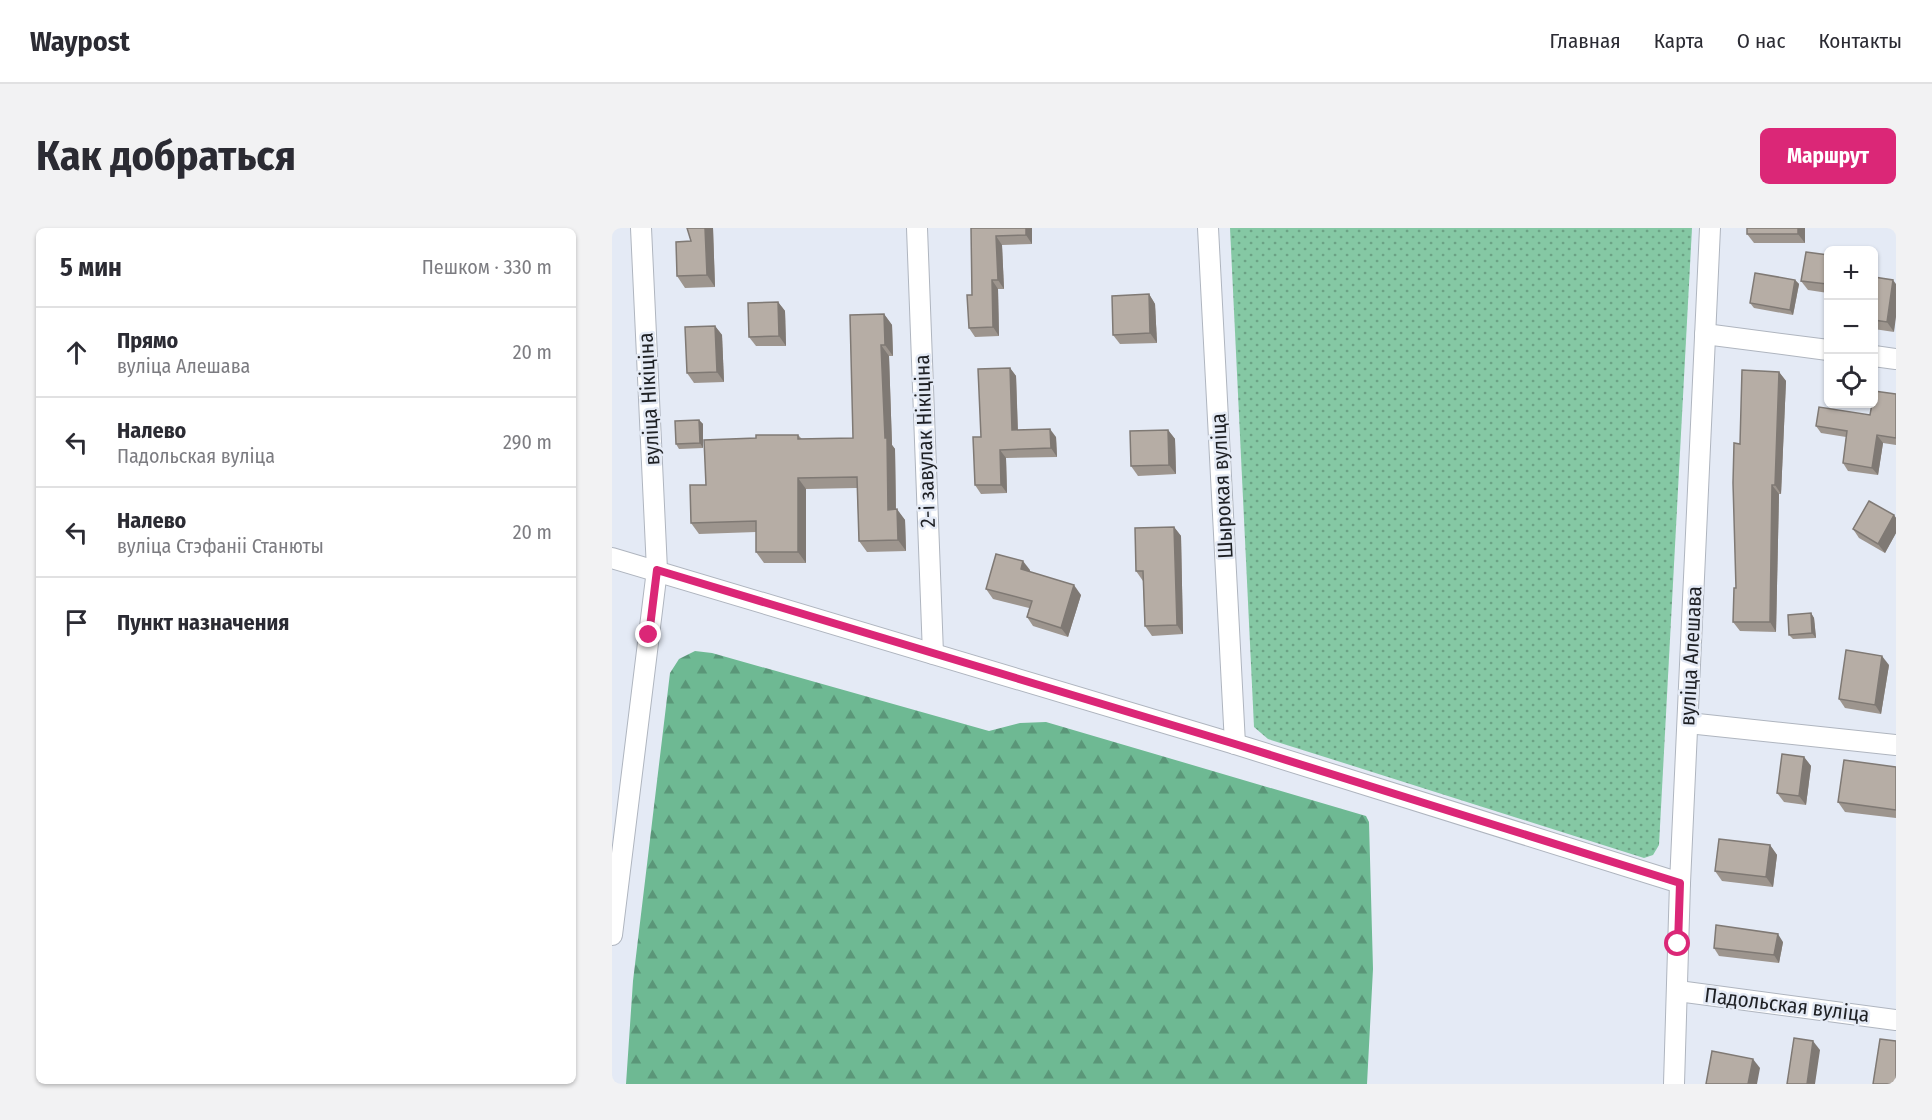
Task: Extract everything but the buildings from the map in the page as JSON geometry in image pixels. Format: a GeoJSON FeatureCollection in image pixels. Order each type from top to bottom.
{"type":"FeatureCollection","features":[{"type":"Feature","properties":{"kind":"street","name":"вуліца Нікіціна"},"geometry":{"type":"LineString","coordinates":[[612,935],[657,570],[641,228]]}},
{"type":"Feature","properties":{"kind":"street","name":"2-і завулак Нікіціна"},"geometry":{"type":"LineString","coordinates":[[917,228],[933,654]]}},
{"type":"Feature","properties":{"kind":"street","name":"Шырокая вуліца"},"geometry":{"type":"LineString","coordinates":[[1208,228],[1235,744]]}},
{"type":"Feature","properties":{"kind":"street","name":"вуліца Алешава"},"geometry":{"type":"LineString","coordinates":[[1674,1084],[1680,883],[1710,228]]}},
{"type":"Feature","properties":{"kind":"street"},"geometry":{"type":"LineString","coordinates":[[1706,334],[1824,349]]}},
{"type":"Feature","properties":{"kind":"street"},"geometry":{"type":"LineString","coordinates":[[1878,357],[1896,359]]}},
{"type":"Feature","properties":{"kind":"street"},"geometry":{"type":"LineString","coordinates":[[612,558],[1235,744],[1680,883]]}},
{"type":"Feature","properties":{"kind":"street"},"geometry":{"type":"LineString","coordinates":[[1688,723],[1896,745]]}},
{"type":"Feature","properties":{"kind":"street","name":"Падольская вуліца"},"geometry":{"type":"LineString","coordinates":[[1678,991],[1896,1020]]}},
{"type":"Feature","properties":{"kind":"green space"},"geometry":{"type":"Polygon","coordinates":[[[1230,228],[1692,228],[1659,845],[1653,855],[1644,858],[1268,739],[1254,727],[1230,228]]]}},
{"type":"Feature","properties":{"kind":"green space"},"geometry":{"type":"Polygon","coordinates":[[[695,651],[712,653],[989,731],[1020,723],[1046,722],[1366,816],[1369,822],[1373,969],[1367,1084],[626,1084],[633,981],[670,673],[679,659],[695,651]]]}},
{"type":"Feature","properties":{"kind":"route"},"geometry":{"type":"LineString","coordinates":[[649,635],[657,570],[1526,833],[1680,883],[1678,944]]}}]}
